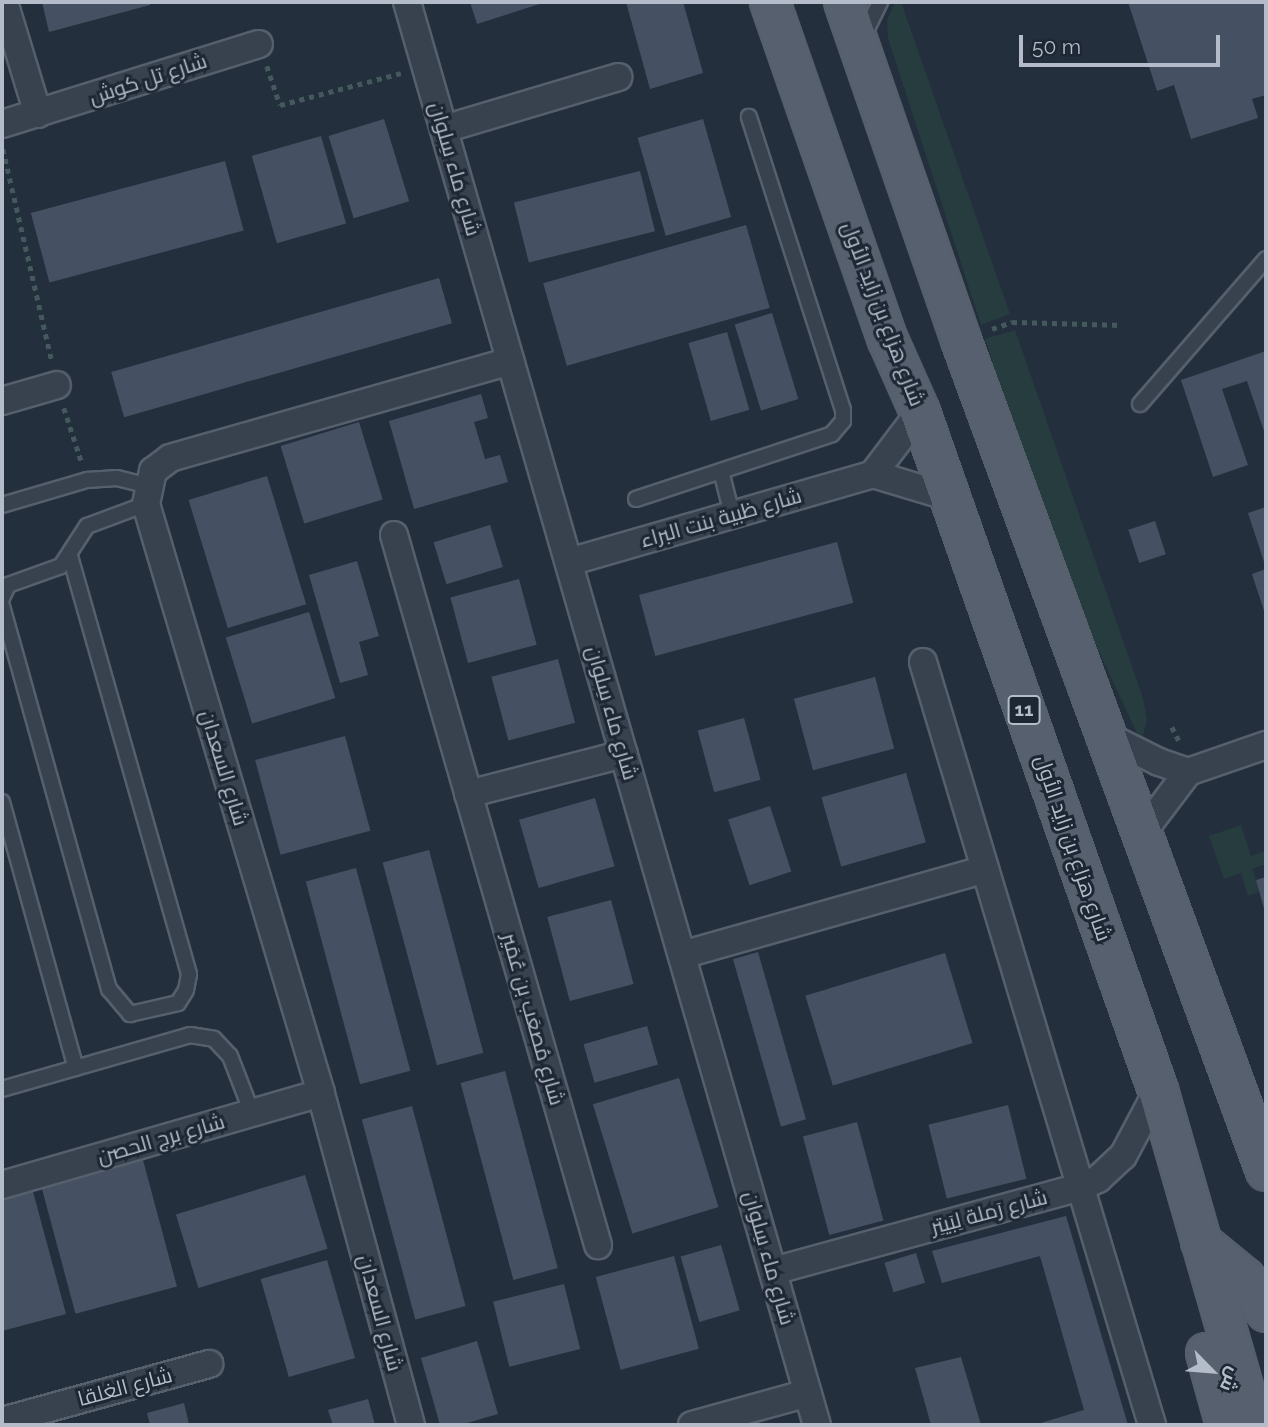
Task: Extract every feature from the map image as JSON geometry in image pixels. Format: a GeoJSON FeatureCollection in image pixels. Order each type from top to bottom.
{"type":"FeatureCollection","features":[{"type":"Feature","properties":{"kind":"main road","name":"شارع هزاع بن زايد الأول"},"geometry":{"type":"LineString","coordinates":[[770,2],[888,340],[920,412],[1158,1090],[1254,1425]]}},
{"type":"Feature","properties":{"kind":"main road"},"geometry":{"type":"LineString","coordinates":[[844,2],[961,340],[1266,1171]]}},
{"type":"Feature","properties":{"kind":"main road"},"geometry":{"type":"LineString","coordinates":[[1202,1240],[1245,1278],[1266,1312]]}},
{"type":"Feature","properties":{"kind":"main road"},"geometry":{"type":"LineString","coordinates":[[1202,1240],[1196,1281],[1200,1332],[1226,1425]]}},
{"type":"Feature","properties":{"kind":"street"},"geometry":{"type":"LineString","coordinates":[[4,2],[37,114]]}},
{"type":"Feature","properties":{"kind":"street","name":"شارع ماء سِلوان"},"geometry":{"type":"LineString","coordinates":[[407,2],[817,1425]]}},
{"type":"Feature","properties":{"kind":"street","name":"شارع تل كوش"},"geometry":{"type":"LineString","coordinates":[[2,124],[259,44]]}},
{"type":"Feature","properties":{"kind":"street"},"geometry":{"type":"LineString","coordinates":[[444,129],[618,77]]}},
{"type":"Feature","properties":{"kind":"street"},"geometry":{"type":"LineString","coordinates":[[148,495],[153,471],[170,458],[510,361]]}},
{"type":"Feature","properties":{"kind":"street"},"geometry":{"type":"LineString","coordinates":[[2,401],[57,385]]}},
{"type":"Feature","properties":{"kind":"street"},"geometry":{"type":"LineString","coordinates":[[920,412],[873,474],[949,497]]}},
{"type":"Feature","properties":{"kind":"street","name":"شارع ظبية بنت البراء"},"geometry":{"type":"LineString","coordinates":[[569,562],[873,474]]}},
{"type":"Feature","properties":{"kind":"street","name":"شارع السعدان"},"geometry":{"type":"LineString","coordinates":[[148,495],[321,1093],[411,1425]]}},
{"type":"Feature","properties":{"kind":"street","name":"شارع مُصعَب بن عُمَير"},"geometry":{"type":"LineString","coordinates":[[394,535],[598,1245]]}},
{"type":"Feature","properties":{"kind":"street"},"geometry":{"type":"LineString","coordinates":[[923,662],[1152,1425]]}},
{"type":"Feature","properties":{"kind":"street"},"geometry":{"type":"LineString","coordinates":[[1105,735],[1141,754],[1188,772]]}},
{"type":"Feature","properties":{"kind":"street"},"geometry":{"type":"LineString","coordinates":[[1142,833],[1188,772],[1266,746]]}},
{"type":"Feature","properties":{"kind":"street"},"geometry":{"type":"LineString","coordinates":[[468,794],[624,754]]}},
{"type":"Feature","properties":{"kind":"street"},"geometry":{"type":"LineString","coordinates":[[682,955],[985,869]]}},
{"type":"Feature","properties":{"kind":"street","name":"شارع رَملة لِبَيتِر"},"geometry":{"type":"LineString","coordinates":[[773,1271],[1080,1187],[1098,1179],[1123,1156],[1158,1090]]}},
{"type":"Feature","properties":{"kind":"street","name":"شارع برج الحصن"},"geometry":{"type":"LineString","coordinates":[[2,1185],[321,1093]]}},
{"type":"Feature","properties":{"kind":"street","name":"شارع الغلقا"},"geometry":{"type":"LineString","coordinates":[[2,1421],[209,1364]]}},
{"type":"Feature","properties":{"kind":"street"},"geometry":{"type":"LineString","coordinates":[[692,1425],[808,1393]]}},
{"type":"Feature","properties":{"kind":"lane"},"geometry":{"type":"LineString","coordinates":[[859,46],[880,2]]}},
{"type":"Feature","properties":{"kind":"lane"},"geometry":{"type":"LineString","coordinates":[[636,499],[832,434],[843,421],[843,410],[749,117]]}},
{"type":"Feature","properties":{"kind":"lane"},"geometry":{"type":"LineString","coordinates":[[1140,404],[1266,260]]}},
{"type":"Feature","properties":{"kind":"lane"},"geometry":{"type":"LineString","coordinates":[[721,471],[733,514]]}},
{"type":"Feature","properties":{"kind":"lane"},"geometry":{"type":"LineString","coordinates":[[2,505],[87,480],[117,478],[148,495]]}},
{"type":"Feature","properties":{"kind":"lane"},"geometry":{"type":"LineString","coordinates":[[2,598],[8,585],[61,566],[87,526],[148,495]]}},
{"type":"Feature","properties":{"kind":"lane"},"geometry":{"type":"LineString","coordinates":[[2,606],[109,989],[130,1014],[178,1003],[186,989],[188,974],[70,556]]}},
{"type":"Feature","properties":{"kind":"lane"},"geometry":{"type":"LineString","coordinates":[[2,802],[76,1068]]}},
{"type":"Feature","properties":{"kind":"lane"},"geometry":{"type":"LineString","coordinates":[[2,1089],[190,1035],[215,1039],[230,1056],[252,1113]]}},
{"type":"Feature","properties":{"kind":"path"},"geometry":{"type":"LineString","coordinates":[[259,44],[280,105],[426,66]]}},
{"type":"Feature","properties":{"kind":"path"},"geometry":{"type":"LineString","coordinates":[[2,144],[57,385],[87,480]]}},
{"type":"Feature","properties":{"kind":"path"},"geometry":{"type":"LineString","coordinates":[[961,340],[1012,322],[1122,325]]}},
{"type":"Feature","properties":{"kind":"green space"},"geometry":{"type":"Polygon","coordinates":[[[895,2],[901,2],[1010,314],[981,325],[888,38],[887,20],[895,2]]]}},
{"type":"Feature","properties":{"kind":"green space"},"geometry":{"type":"Polygon","coordinates":[[[1015,330],[1143,698],[1147,720],[1141,742],[1057,561],[985,339],[1015,330]]]}},
{"type":"Feature","properties":{"kind":"green space"},"geometry":{"type":"Polygon","coordinates":[[[1241,825],[1251,856],[1265,851],[1266,856],[1266,864],[1252,869],[1260,891],[1248,896],[1241,873],[1224,879],[1209,836],[1241,825]]]}},
{"type":"Feature","properties":{"kind":"building"},"geometry":{"type":"Polygon","coordinates":[[[42,2],[150,2],[150,5],[49,32],[42,2]]]}},
{"type":"Feature","properties":{"kind":"building"},"geometry":{"type":"Polygon","coordinates":[[[470,2],[546,2],[477,24],[470,2]]]}},
{"type":"Feature","properties":{"kind":"building"},"geometry":{"type":"Polygon","coordinates":[[[626,2],[683,2],[703,73],[650,89],[626,2]]]}},
{"type":"Feature","properties":{"kind":"building"},"geometry":{"type":"Polygon","coordinates":[[[1128,2],[1266,2],[1266,95],[1252,99],[1258,118],[1191,139],[1174,85],[1157,91],[1128,2]]]}},
{"type":"Feature","properties":{"kind":"building"},"geometry":{"type":"Polygon","coordinates":[[[384,119],[409,201],[354,218],[329,136],[384,119]]]}},
{"type":"Feature","properties":{"kind":"building"},"geometry":{"type":"Polygon","coordinates":[[[703,119],[731,217],[666,236],[638,138],[703,119]]]}},
{"type":"Feature","properties":{"kind":"building"},"geometry":{"type":"Polygon","coordinates":[[[321,136],[346,223],[277,243],[252,156],[321,136]]]}},
{"type":"Feature","properties":{"kind":"building"},"geometry":{"type":"Polygon","coordinates":[[[225,161],[244,231],[49,283],[31,213],[225,161]]]}},
{"type":"Feature","properties":{"kind":"building"},"geometry":{"type":"Polygon","coordinates":[[[640,171],[655,231],[529,263],[514,202],[640,171]]]}},
{"type":"Feature","properties":{"kind":"building"},"geometry":{"type":"Polygon","coordinates":[[[746,225],[770,308],[567,366],[543,283],[746,225]]]}},
{"type":"Feature","properties":{"kind":"building"},"geometry":{"type":"Polygon","coordinates":[[[439,278],[452,323],[124,417],[111,372],[439,278]]]}},
{"type":"Feature","properties":{"kind":"building"},"geometry":{"type":"Polygon","coordinates":[[[772,313],[798,399],[761,410],[735,324],[772,313]]]}},
{"type":"Feature","properties":{"kind":"building"},"geometry":{"type":"Polygon","coordinates":[[[727,332],[749,410],[711,421],[689,343],[727,332]]]}},
{"type":"Feature","properties":{"kind":"building"},"geometry":{"type":"Polygon","coordinates":[[[1266,351],[1266,437],[1247,381],[1222,389],[1248,465],[1213,477],[1181,380],[1266,351]]]}},
{"type":"Feature","properties":{"kind":"building"},"geometry":{"type":"Polygon","coordinates":[[[481,394],[488,418],[474,422],[485,459],[500,455],[508,482],[414,509],[389,421],[481,394]]]}},
{"type":"Feature","properties":{"kind":"building"},"geometry":{"type":"Polygon","coordinates":[[[359,422],[383,499],[304,523],[281,446],[359,422]]]}},
{"type":"Feature","properties":{"kind":"building"},"geometry":{"type":"Polygon","coordinates":[[[267,476],[306,604],[228,628],[189,500],[267,476]]]}},
{"type":"Feature","properties":{"kind":"building"},"geometry":{"type":"Polygon","coordinates":[[[1266,507],[1266,568],[1248,513],[1266,507]]]}},
{"type":"Feature","properties":{"kind":"building"},"geometry":{"type":"Polygon","coordinates":[[[1155,521],[1166,554],[1139,563],[1128,530],[1155,521]]]}},
{"type":"Feature","properties":{"kind":"building"},"geometry":{"type":"Polygon","coordinates":[[[490,525],[503,567],[446,584],[434,542],[490,525]]]}},
{"type":"Feature","properties":{"kind":"building"},"geometry":{"type":"Polygon","coordinates":[[[837,542],[853,603],[655,656],[639,595],[837,542]]]}},
{"type":"Feature","properties":{"kind":"building"},"geometry":{"type":"Polygon","coordinates":[[[357,561],[379,636],[359,642],[368,675],[340,683],[309,575],[357,561]]]}},
{"type":"Feature","properties":{"kind":"building"},"geometry":{"type":"Polygon","coordinates":[[[1266,569],[1266,617],[1252,574],[1266,569]]]}},
{"type":"Feature","properties":{"kind":"building"},"geometry":{"type":"Polygon","coordinates":[[[519,579],[537,645],[468,663],[450,597],[519,579]]]}},
{"type":"Feature","properties":{"kind":"building"},"geometry":{"type":"Polygon","coordinates":[[[309,612],[335,698],[252,724],[226,637],[309,612]]]}},
{"type":"Feature","properties":{"kind":"building"},"geometry":{"type":"Polygon","coordinates":[[[558,659],[575,723],[508,741],[491,677],[558,659]]]}},
{"type":"Feature","properties":{"kind":"building"},"geometry":{"type":"Polygon","coordinates":[[[875,677],[894,748],[813,770],[794,699],[875,677]]]}},
{"type":"Feature","properties":{"kind":"building"},"geometry":{"type":"Polygon","coordinates":[[[744,718],[761,780],[714,792],[698,730],[744,718]]]}},
{"type":"Feature","properties":{"kind":"building"},"geometry":{"type":"Polygon","coordinates":[[[345,736],[370,831],[281,855],[255,760],[345,736]]]}},
{"type":"Feature","properties":{"kind":"building"},"geometry":{"type":"Polygon","coordinates":[[[906,773],[926,842],[841,866],[821,797],[906,773]]]}},
{"type":"Feature","properties":{"kind":"building"},"geometry":{"type":"Polygon","coordinates":[[[595,798],[615,866],[539,888],[519,820],[595,798]]]}},
{"type":"Feature","properties":{"kind":"building"},"geometry":{"type":"Polygon","coordinates":[[[770,806],[791,872],[749,885],[728,820],[770,806]]]}},
{"type":"Feature","properties":{"kind":"building"},"geometry":{"type":"Polygon","coordinates":[[[429,850],[483,1053],[437,1065],[383,862],[429,850]]]}},
{"type":"Feature","properties":{"kind":"building"},"geometry":{"type":"Polygon","coordinates":[[[356,868],[410,1071],[360,1084],[306,881],[356,868]]]}},
{"type":"Feature","properties":{"kind":"building"},"geometry":{"type":"Polygon","coordinates":[[[1266,877],[1266,912],[1265,912],[1256,880],[1266,877]]]}},
{"type":"Feature","properties":{"kind":"building"},"geometry":{"type":"Polygon","coordinates":[[[611,900],[634,984],[570,1001],[547,917],[611,900]]]}},
{"type":"Feature","properties":{"kind":"building"},"geometry":{"type":"Polygon","coordinates":[[[758,952],[806,1119],[781,1126],[733,959],[758,952]]]}},
{"type":"Feature","properties":{"kind":"building"},"geometry":{"type":"Polygon","coordinates":[[[945,953],[972,1043],[833,1086],[805,996],[945,953]]]}},
{"type":"Feature","properties":{"kind":"building"},"geometry":{"type":"Polygon","coordinates":[[[647,1026],[658,1064],[595,1083],[584,1044],[647,1026]]]}},
{"type":"Feature","properties":{"kind":"building"},"geometry":{"type":"Polygon","coordinates":[[[505,1071],[558,1268],[513,1280],[461,1083],[505,1071]]]}},
{"type":"Feature","properties":{"kind":"building"},"geometry":{"type":"Polygon","coordinates":[[[679,1078],[718,1207],[632,1233],[593,1104],[679,1078]]]}},
{"type":"Feature","properties":{"kind":"building"},"geometry":{"type":"Polygon","coordinates":[[[1008,1105],[1026,1179],[947,1199],[928,1125],[1008,1105]]]}},
{"type":"Feature","properties":{"kind":"building"},"geometry":{"type":"Polygon","coordinates":[[[412,1106],[466,1306],[415,1319],[362,1119],[412,1106]]]}},
{"type":"Feature","properties":{"kind":"building"},"geometry":{"type":"Polygon","coordinates":[[[857,1122],[883,1221],[829,1235],[803,1136],[857,1122]]]}},
{"type":"Feature","properties":{"kind":"building"},"geometry":{"type":"Polygon","coordinates":[[[143,1160],[177,1287],[75,1314],[42,1187],[143,1160]]]}},
{"type":"Feature","properties":{"kind":"building"},"geometry":{"type":"Polygon","coordinates":[[[305,1175],[328,1249],[198,1288],[176,1214],[305,1175]]]}},
{"type":"Feature","properties":{"kind":"building"},"geometry":{"type":"Polygon","coordinates":[[[32,1188],[66,1314],[2,1331],[2,1196],[32,1188]]]}},
{"type":"Feature","properties":{"kind":"building"},"geometry":{"type":"Polygon","coordinates":[[[1066,1216],[1128,1425],[1034,1425],[1084,1410],[1040,1256],[942,1283],[932,1251],[1066,1216]]]}},
{"type":"Feature","properties":{"kind":"building"},"geometry":{"type":"Polygon","coordinates":[[[721,1245],[740,1310],[699,1322],[681,1257],[721,1245]]]}},
{"type":"Feature","properties":{"kind":"building"},"geometry":{"type":"Polygon","coordinates":[[[916,1253],[925,1283],[894,1292],[884,1263],[916,1253]]]}},
{"type":"Feature","properties":{"kind":"building"},"geometry":{"type":"Polygon","coordinates":[[[674,1256],[699,1349],[621,1370],[596,1277],[674,1256]]]}},
{"type":"Feature","properties":{"kind":"building"},"geometry":{"type":"Polygon","coordinates":[[[327,1260],[355,1358],[289,1377],[261,1279],[327,1260]]]}},
{"type":"Feature","properties":{"kind":"building"},"geometry":{"type":"Polygon","coordinates":[[[564,1284],[580,1349],[509,1367],[493,1302],[564,1284]]]}},
{"type":"Feature","properties":{"kind":"building"},"geometry":{"type":"Polygon","coordinates":[[[477,1341],[498,1414],[460,1425],[440,1425],[421,1358],[477,1341]]]}},
{"type":"Feature","properties":{"kind":"building"},"geometry":{"type":"Polygon","coordinates":[[[961,1357],[981,1425],[931,1425],[915,1368],[961,1357]]]}},
{"type":"Feature","properties":{"kind":"building"},"geometry":{"type":"Polygon","coordinates":[[[368,1399],[375,1425],[333,1425],[328,1410],[368,1399]]]}},
{"type":"Feature","properties":{"kind":"building"},"geometry":{"type":"Polygon","coordinates":[[[184,1403],[189,1424],[150,1425],[147,1413],[184,1403]]]}}]}
